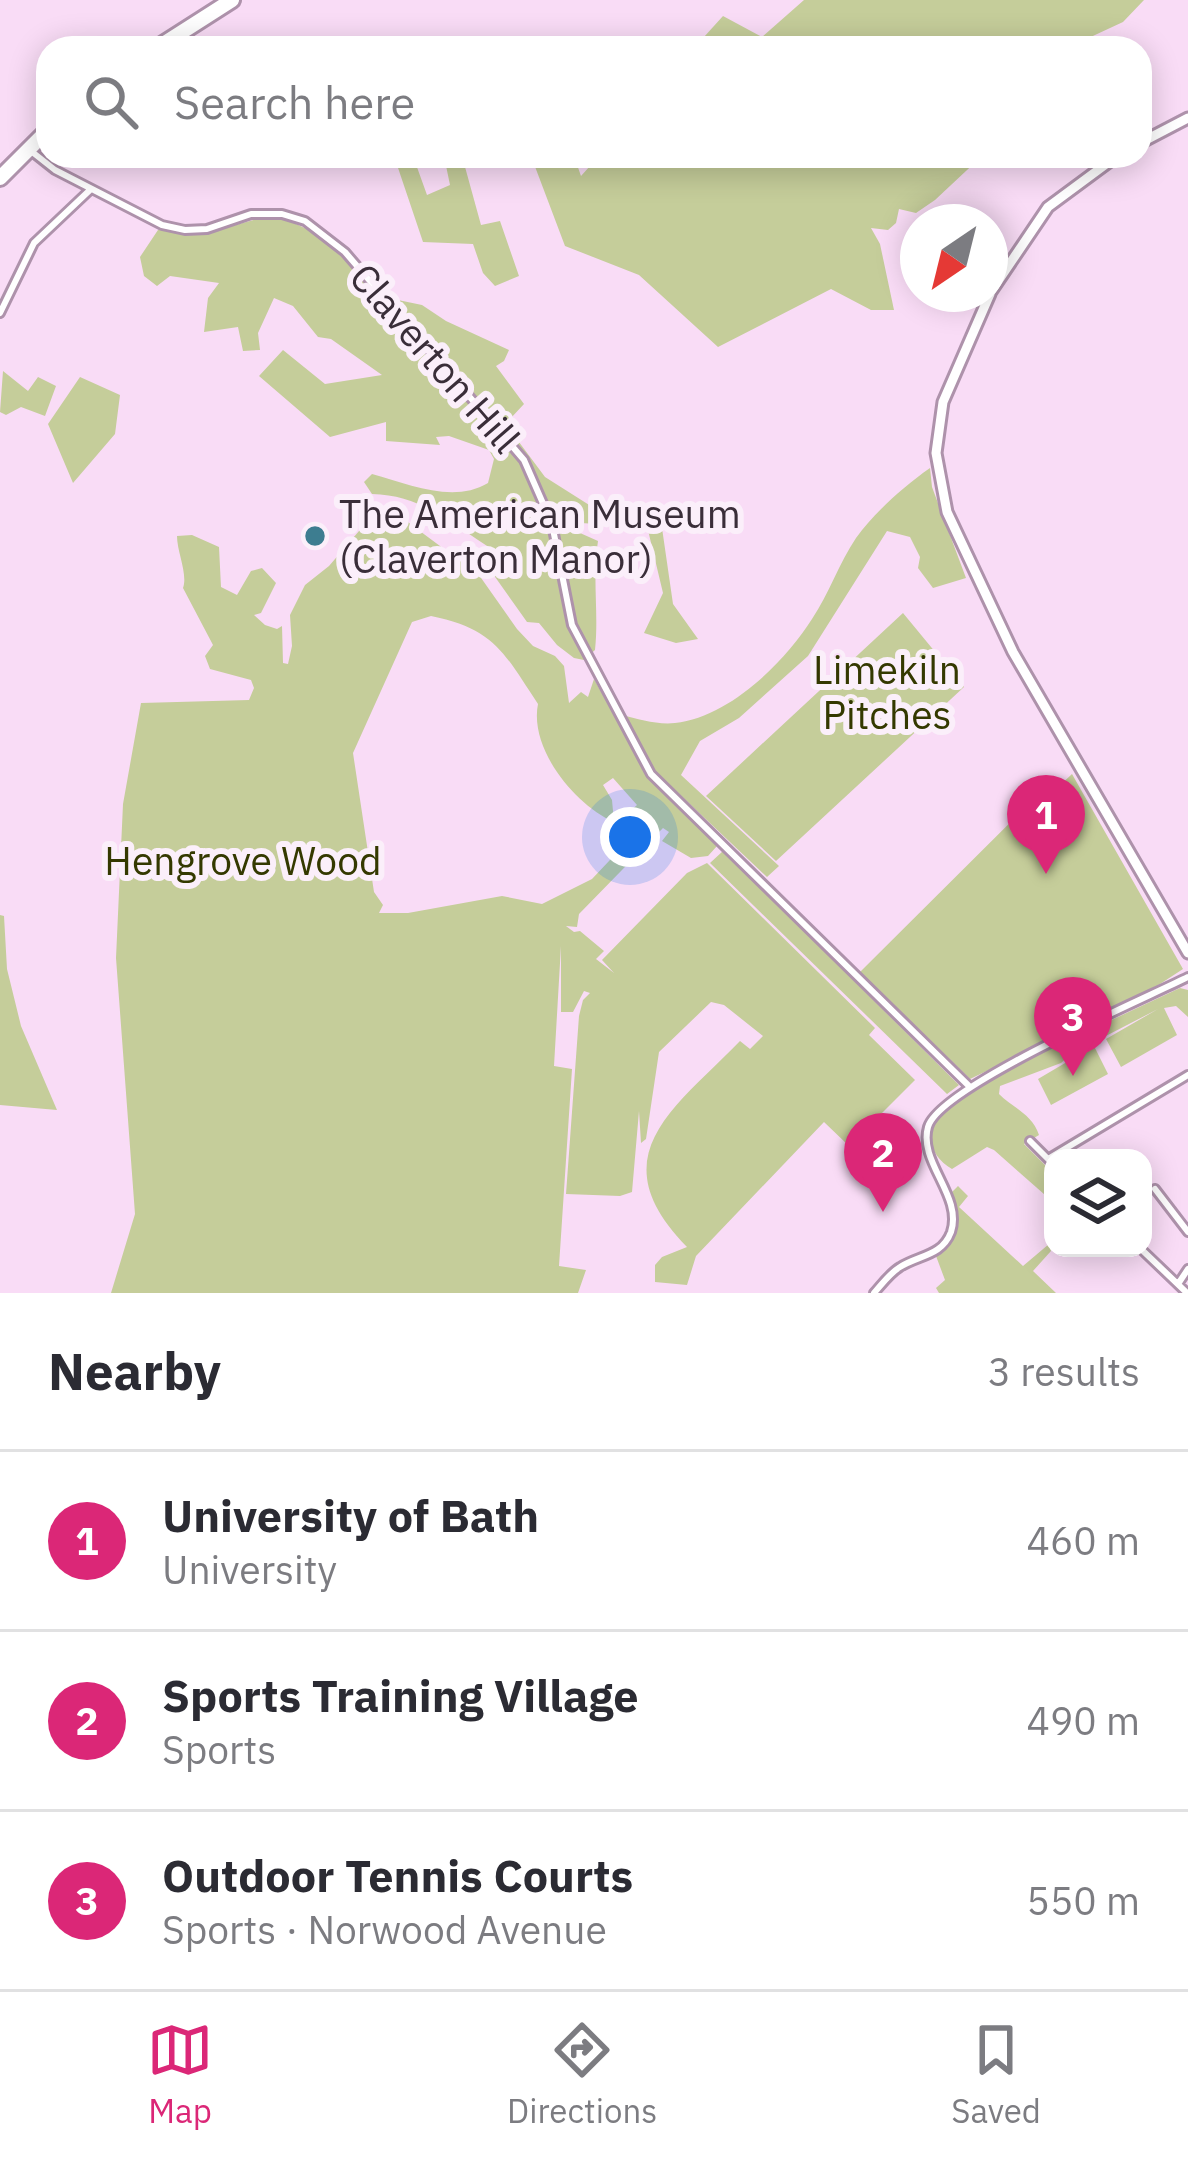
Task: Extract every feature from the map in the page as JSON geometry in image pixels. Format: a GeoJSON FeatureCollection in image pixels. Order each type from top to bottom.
{"type":"FeatureCollection","features":[{"type":"Feature","properties":{"kind":"highway"},"geometry":{"type":"LineString","coordinates":[[176,36],[232,0]]}},
{"type":"Feature","properties":{"kind":"highway"},"geometry":{"type":"LineString","coordinates":[[0,178],[36,141]]}},
{"type":"Feature","properties":{"kind":"street"},"geometry":{"type":"LineString","coordinates":[[1152,137],[1188,118]]}},
{"type":"Feature","properties":{"kind":"street","name":"Claverton Hill"},"geometry":{"type":"LineString","coordinates":[[29,148],[36,154]]}},
{"type":"Feature","properties":{"kind":"street","name":"Claverton Hill"},"geometry":{"type":"LineString","coordinates":[[53,168],[142,216],[185,230],[207,229],[267,212],[294,217],[345,252],[524,460],[552,524],[572,625],[651,774],[970,1087]]}},
{"type":"Feature","properties":{"kind":"street"},"geometry":{"type":"LineString","coordinates":[[1008,267],[1048,207],[1101,168]]}},
{"type":"Feature","properties":{"kind":"street"},"geometry":{"type":"LineString","coordinates":[[0,313],[34,243],[91,189]]}},
{"type":"Feature","properties":{"kind":"street"},"geometry":{"type":"LineString","coordinates":[[982,312],[943,401],[936,453],[947,512],[1013,652],[1188,953]]}},
{"type":"Feature","properties":{"kind":"street"},"geometry":{"type":"LineString","coordinates":[[874,1293],[899,1267],[931,1254],[948,1239],[953,1214],[929,1150],[928,1127],[944,1103],[1188,977]]}},
{"type":"Feature","properties":{"kind":"street"},"geometry":{"type":"LineString","coordinates":[[1070,1149],[1188,1075]]}},
{"type":"Feature","properties":{"kind":"street"},"geometry":{"type":"LineString","coordinates":[[1030,1142],[1044,1155]]}},
{"type":"Feature","properties":{"kind":"street"},"geometry":{"type":"LineString","coordinates":[[1155,1189],[1188,1232]]}},
{"type":"Feature","properties":{"kind":"street"},"geometry":{"type":"LineString","coordinates":[[1150,1257],[1187,1293]]}},
{"type":"Feature","properties":{"kind":"street"},"geometry":{"type":"LineString","coordinates":[[1178,1284],[1188,1269]]}},
{"type":"Feature","properties":{"kind":"green space"},"geometry":{"type":"Polygon","coordinates":[[[804,0],[1144,0],[1123,22],[1093,36],[763,36],[804,0]]]}},
{"type":"Feature","properties":{"kind":"green space"},"geometry":{"type":"Polygon","coordinates":[[[723,16],[760,36],[705,36],[723,16]]]}},
{"type":"Feature","properties":{"kind":"green space"},"geometry":{"type":"Polygon","coordinates":[[[398,168],[417,168],[427,195],[450,185],[446,168],[465,168],[481,225],[500,221],[519,276],[495,286],[483,273],[473,244],[423,242],[398,168]]]}},
{"type":"Feature","properties":{"kind":"green space"},"geometry":{"type":"Polygon","coordinates":[[[536,168],[578,168],[581,176],[588,168],[969,168],[929,204],[900,204],[896,223],[888,230],[871,228],[880,244],[894,310],[871,310],[831,289],[718,347],[639,275],[565,246],[536,168]]]}},
{"type":"Feature","properties":{"kind":"green space"},"geometry":{"type":"Polygon","coordinates":[[[268,216],[321,238],[388,308],[398,300],[422,305],[509,350],[496,366],[524,404],[510,419],[510,430],[545,477],[605,515],[599,524],[580,523],[580,533],[598,541],[595,650],[584,660],[557,645],[539,623],[527,622],[488,567],[495,551],[422,506],[372,494],[364,482],[372,474],[431,490],[474,489],[488,483],[494,459],[489,450],[449,436],[436,437],[440,445],[386,441],[386,422],[330,437],[259,376],[283,350],[325,384],[382,375],[331,339],[318,337],[293,306],[274,298],[258,333],[260,350],[243,351],[238,327],[204,332],[208,298],[219,283],[170,276],[157,286],[144,276],[140,257],[158,230],[211,232],[268,216]]]}},
{"type":"Feature","properties":{"kind":"green space"},"geometry":{"type":"Polygon","coordinates":[[[3,371],[28,391],[38,377],[56,386],[45,416],[21,407],[6,415],[0,412],[3,371]]]}},
{"type":"Feature","properties":{"kind":"green space"},"geometry":{"type":"Polygon","coordinates":[[[80,377],[120,395],[115,434],[73,483],[48,424],[80,377]]]}},
{"type":"Feature","properties":{"kind":"green space"},"geometry":{"type":"Polygon","coordinates":[[[930,468],[932,487],[966,578],[933,588],[918,568],[920,557],[910,537],[887,531],[808,656],[739,718],[700,741],[681,775],[779,866],[767,877],[656,772],[621,715],[662,723],[695,719],[753,685],[800,636],[864,528],[930,468]]]}},
{"type":"Feature","properties":{"kind":"green space","name":"Hengrove Wood"},"geometry":{"type":"Polygon","coordinates":[[[379,516],[405,520],[479,575],[517,629],[564,666],[569,703],[581,692],[588,697],[594,679],[649,777],[717,846],[708,856],[691,858],[662,841],[669,832],[663,828],[579,914],[577,927],[566,926],[604,951],[596,959],[614,973],[602,960],[687,873],[707,863],[875,1028],[869,1035],[915,1080],[849,1146],[824,1122],[696,1256],[687,1285],[655,1282],[655,1265],[662,1257],[687,1247],[661,1215],[648,1186],[647,1160],[655,1135],[691,1089],[740,1041],[750,1049],[763,1036],[724,1005],[711,1002],[659,1052],[646,1139],[641,1143],[639,1111],[632,1192],[620,1196],[566,1194],[579,1016],[590,993],[584,991],[573,1012],[561,1012],[561,946],[554,1066],[572,1069],[559,1266],[586,1270],[578,1293],[111,1293],[135,1214],[116,958],[123,804],[141,703],[249,700],[254,688],[251,680],[210,669],[205,656],[213,645],[183,588],[177,536],[192,535],[219,547],[221,587],[237,595],[251,571],[262,568],[276,583],[261,613],[254,615],[265,625],[282,626],[283,663],[288,664],[290,615],[305,585],[329,566],[365,524],[379,516]],[[431,616],[412,622],[353,753],[374,892],[383,905],[379,913],[408,913],[502,896],[542,904],[592,879],[626,843],[626,819],[637,805],[613,778],[603,785],[612,800],[614,822],[570,789],[548,757],[537,721],[538,704],[516,671],[484,636],[431,616]]]}},
{"type":"Feature","properties":{"kind":"green space"},"geometry":{"type":"Polygon","coordinates":[[[647,526],[662,528],[673,604],[698,639],[676,643],[644,633],[663,593],[647,526]]]}},
{"type":"Feature","properties":{"kind":"green space","name":"Limekiln Pitches"},"geometry":{"type":"Polygon","coordinates":[[[903,613],[964,687],[776,861],[706,796],[903,613]]]}},
{"type":"Feature","properties":{"kind":"green space"},"geometry":{"type":"Polygon","coordinates":[[[1072,774],[1183,969],[1137,999],[970,1079],[860,972],[1047,786],[1054,791],[1072,774]]]}},
{"type":"Feature","properties":{"kind":"green space"},"geometry":{"type":"Polygon","coordinates":[[[723,851],[959,1085],[947,1094],[710,863],[723,851]]]}},
{"type":"Feature","properties":{"kind":"green space"},"geometry":{"type":"Polygon","coordinates":[[[0,915],[4,916],[7,969],[21,1026],[57,1110],[0,1105],[0,915]]]}},
{"type":"Feature","properties":{"kind":"green space"},"geometry":{"type":"Polygon","coordinates":[[[1180,988],[1188,990],[1188,1017],[1176,1006],[1164,1008],[1177,1035],[1121,1067],[1106,1039],[1158,1009],[1061,1063],[1000,1086],[999,1094],[1027,1116],[1039,1135],[1024,1144],[1044,1164],[1044,1194],[994,1150],[987,1147],[952,1169],[932,1145],[932,1130],[941,1115],[1003,1071],[1180,988]]]}},
{"type":"Feature","properties":{"kind":"green space"},"geometry":{"type":"Polygon","coordinates":[[[1094,1046],[1108,1074],[1051,1105],[1038,1079],[1094,1046]]]}},
{"type":"Feature","properties":{"kind":"green space"},"geometry":{"type":"Polygon","coordinates":[[[958,1186],[968,1196],[959,1207],[1023,1266],[1044,1248],[1046,1257],[1033,1271],[1056,1293],[939,1293],[936,1288],[945,1280],[936,1256],[956,1227],[952,1192],[958,1186]]]}},
{"type":"Feature","properties":{"kind":"place","name":"The American Museum (Claverton Manor)"},"geometry":{"type":"Point","coordinates":[315,536]}},
{"type":"Feature","properties":{"kind":"place","name":"University of Bath"},"geometry":{"type":"Point","coordinates":[1046,874]}},
{"type":"Feature","properties":{"kind":"place","name":"Outdoor Tennis Courts"},"geometry":{"type":"Point","coordinates":[1073,1076]}},
{"type":"Feature","properties":{"kind":"place","name":"Sports Training Village"},"geometry":{"type":"Point","coordinates":[883,1212]}}]}
